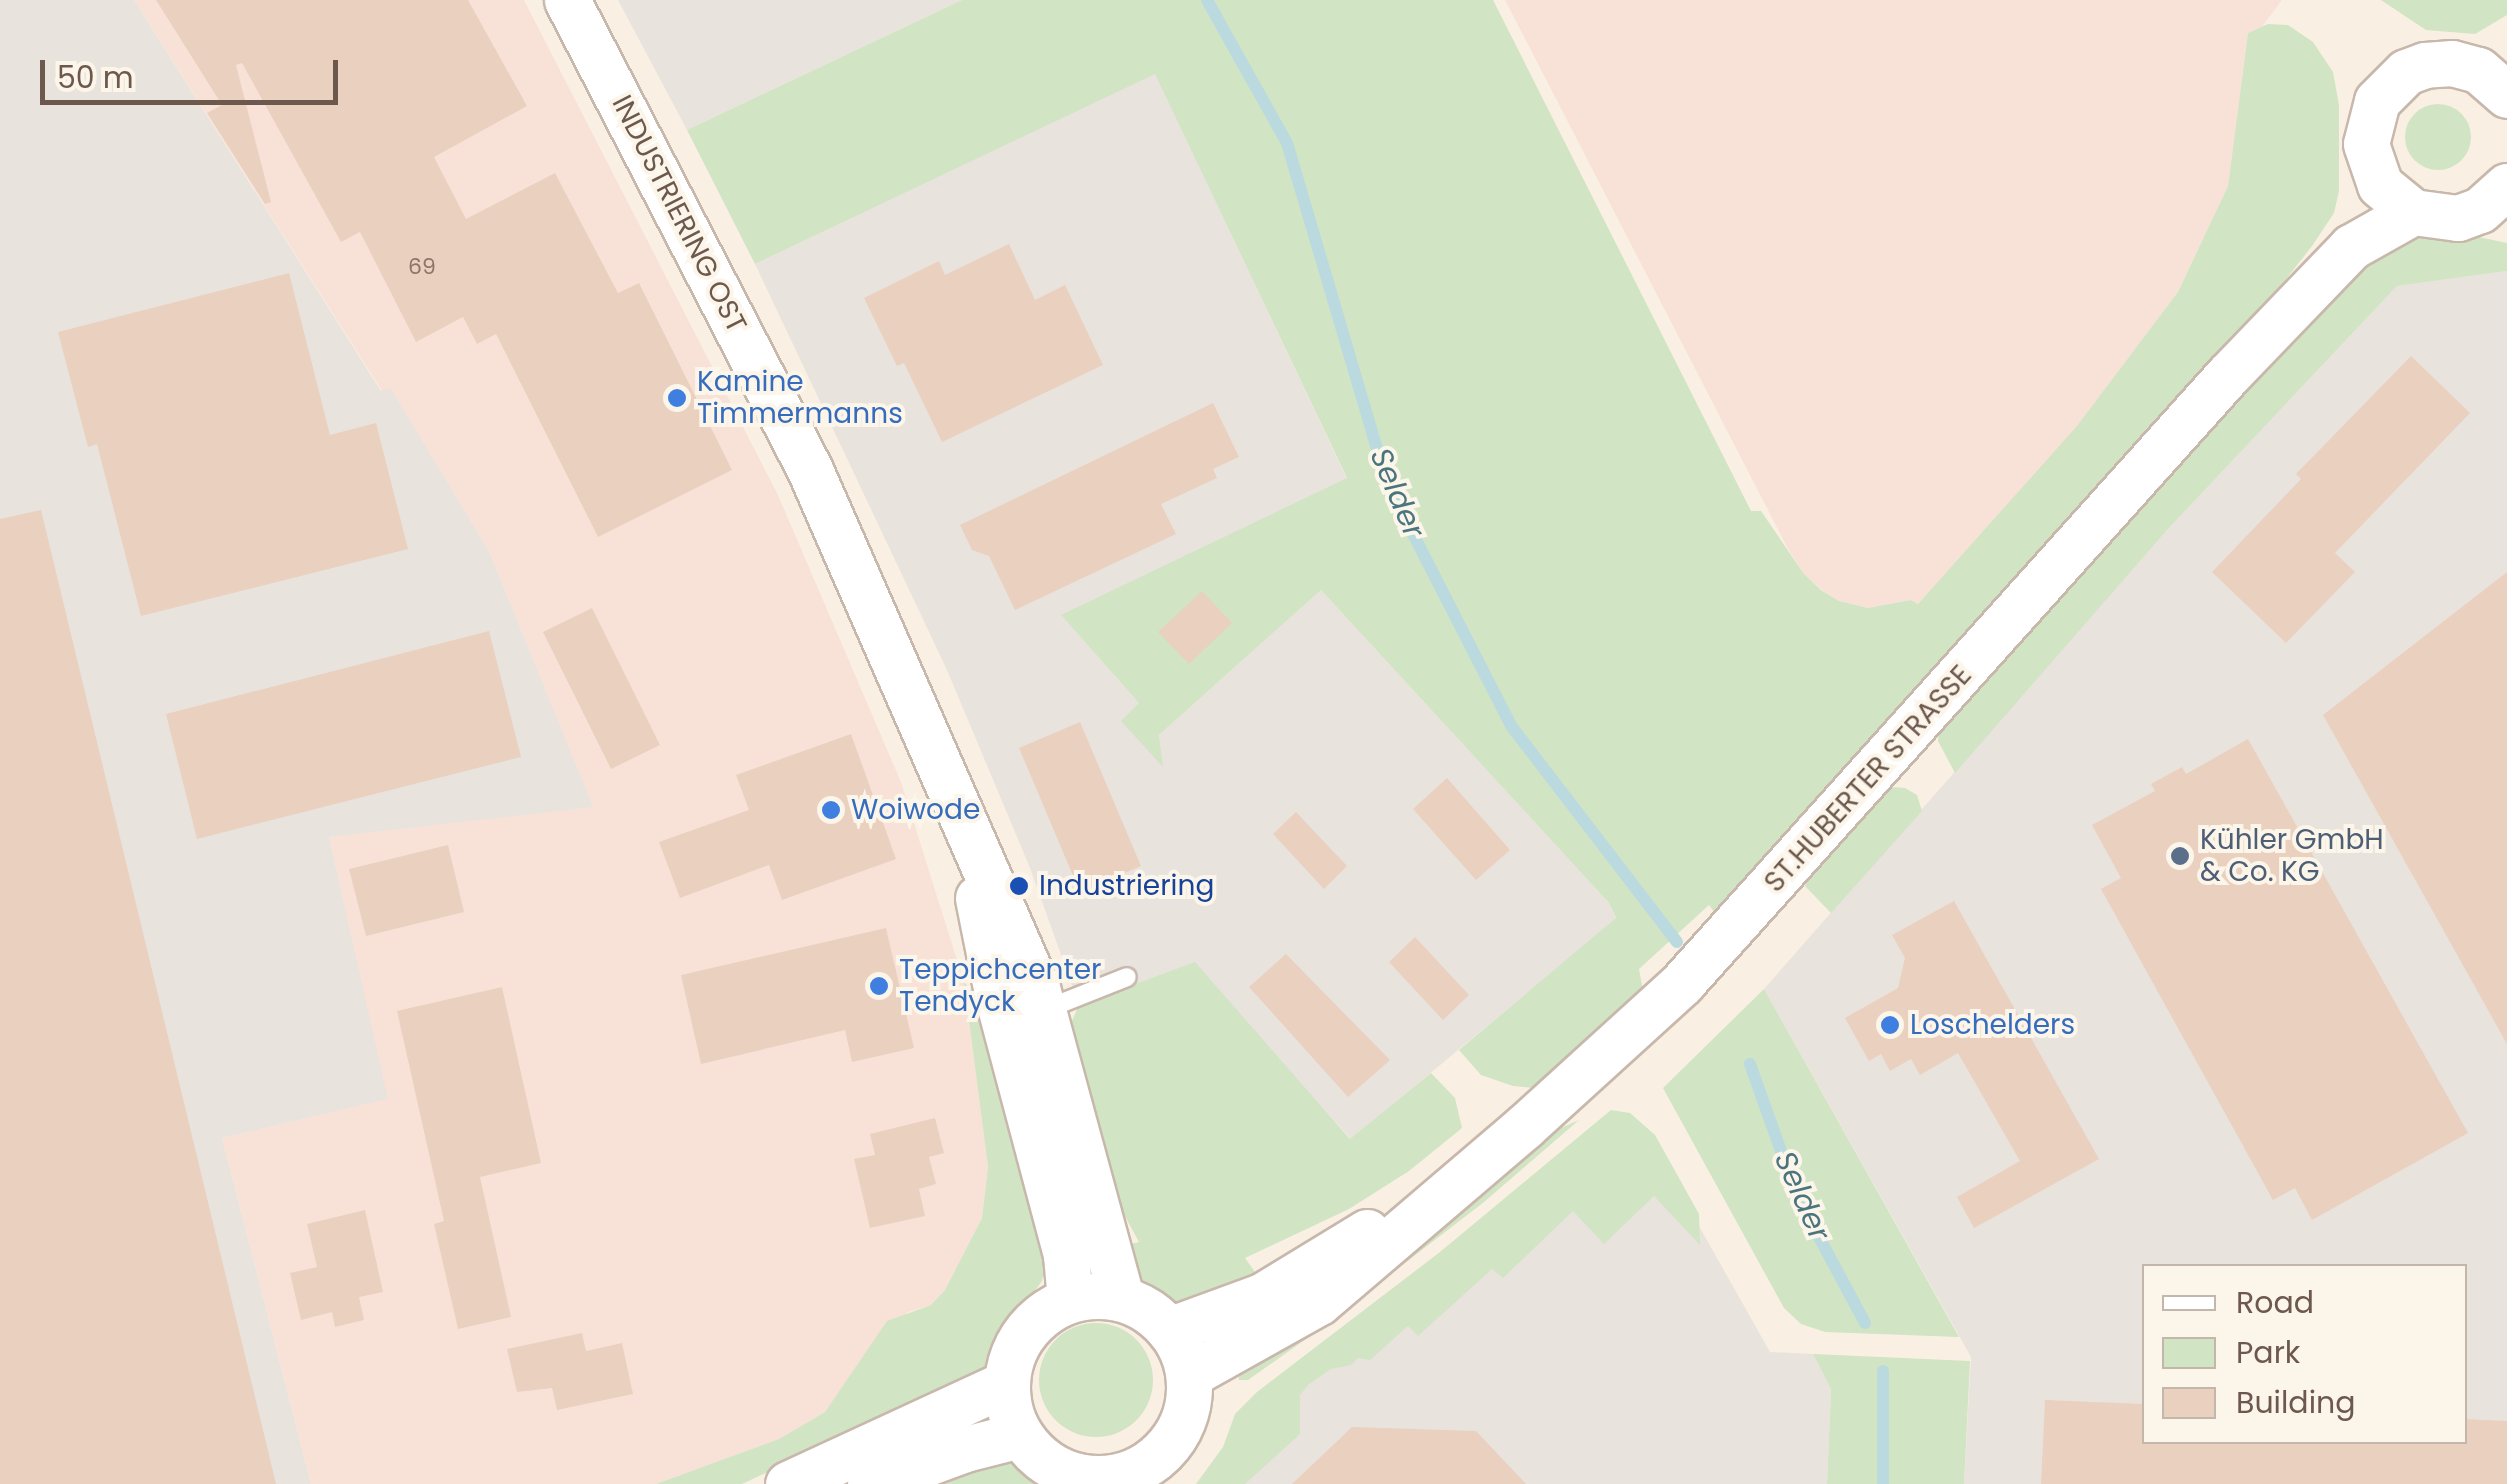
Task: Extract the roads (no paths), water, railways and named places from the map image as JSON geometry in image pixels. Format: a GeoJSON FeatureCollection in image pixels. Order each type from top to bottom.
{"type":"FeatureCollection","features":[{"type":"Feature","properties":{"kind":"street","name":"INDUSTRIERING OST"},"geometry":{"type":"LineString","coordinates":[[567,0],[810,470],[960,813],[1044,1010],[1121,1298]]}},
{"type":"Feature","properties":{"kind":"street"},"geometry":{"type":"LineString","coordinates":[[2497,69],[2452,63],[2425,65],[2390,85],[2368,121],[2370,166],[2394,201],[2413,212],[2458,218],[2480,210],[2507,186]]}},
{"type":"Feature","properties":{"kind":"street","name":"ST.HUBERTER STRASSE"},"geometry":{"type":"LineString","coordinates":[[2228,375],[2326,247],[2370,166]]}},
{"type":"Feature","properties":{"kind":"street","name":"ST.HUBERTER STRASSE"},"geometry":{"type":"LineString","coordinates":[[1188,1375],[1319,1302],[1682,984],[2228,375],[2351,247],[2413,212]]}},
{"type":"Feature","properties":{"kind":"street","name":"INDUSTRIERING OST"},"geometry":{"type":"LineString","coordinates":[[960,813],[999,1003],[1066,1256],[1070,1300]]}},
{"type":"Feature","properties":{"kind":"street","name":"ST.HUBERTER STRASSE"},"geometry":{"type":"LineString","coordinates":[[1169,1330],[1262,1296],[1484,1161]]}},
{"type":"Feature","properties":{"kind":"street"},"geometry":{"type":"LineString","coordinates":[[1121,1298],[1156,1316],[1169,1330],[1188,1375],[1185,1416],[1147,1474],[1131,1472],[1094,1481],[1052,1465],[1020,1435],[1008,1401],[1010,1361],[1026,1332],[1050,1310],[1070,1300],[1121,1298]]}},
{"type":"Feature","properties":{"kind":"street"},"geometry":{"type":"LineString","coordinates":[[788,1484],[1007,1383]]}},
{"type":"Feature","properties":{"kind":"street"},"geometry":{"type":"LineString","coordinates":[[870,1484],[964,1449],[1020,1435]]}},
{"type":"Feature","properties":{"kind":"lane"},"geometry":{"type":"LineString","coordinates":[[1044,1010],[1127,977]]}},
{"type":"Feature","properties":{"kind":"waterway","name":"Selder"},"geometry":{"type":"LineString","coordinates":[[1207,0],[1287,143],[1387,483],[1512,727],[1677,942]]}},
{"type":"Feature","properties":{"kind":"waterway","name":"Selder"},"geometry":{"type":"LineString","coordinates":[[1750,1064],[1797,1196],[1865,1323]]}},
{"type":"Feature","properties":{"kind":"waterway","name":"Selder"},"geometry":{"type":"LineString","coordinates":[[1883,1371],[1883,1484]]}},
{"type":"Feature","properties":{"kind":"place","name":"Kamine Timmermanns"},"geometry":{"type":"Point","coordinates":[677,398]}},
{"type":"Feature","properties":{"kind":"place","name":"Woiwode"},"geometry":{"type":"Point","coordinates":[831,810]}},
{"type":"Feature","properties":{"kind":"place","name":"Kühler GmbH & Co. KG"},"geometry":{"type":"Point","coordinates":[2180,856]}},
{"type":"Feature","properties":{"kind":"place","name":"Industriering"},"geometry":{"type":"Point","coordinates":[1019,886]}},
{"type":"Feature","properties":{"kind":"place","name":"Teppichcenter Tendyck"},"geometry":{"type":"Point","coordinates":[879,986]}},
{"type":"Feature","properties":{"kind":"place","name":"Loschelders"},"geometry":{"type":"Point","coordinates":[1890,1025]}}]}
